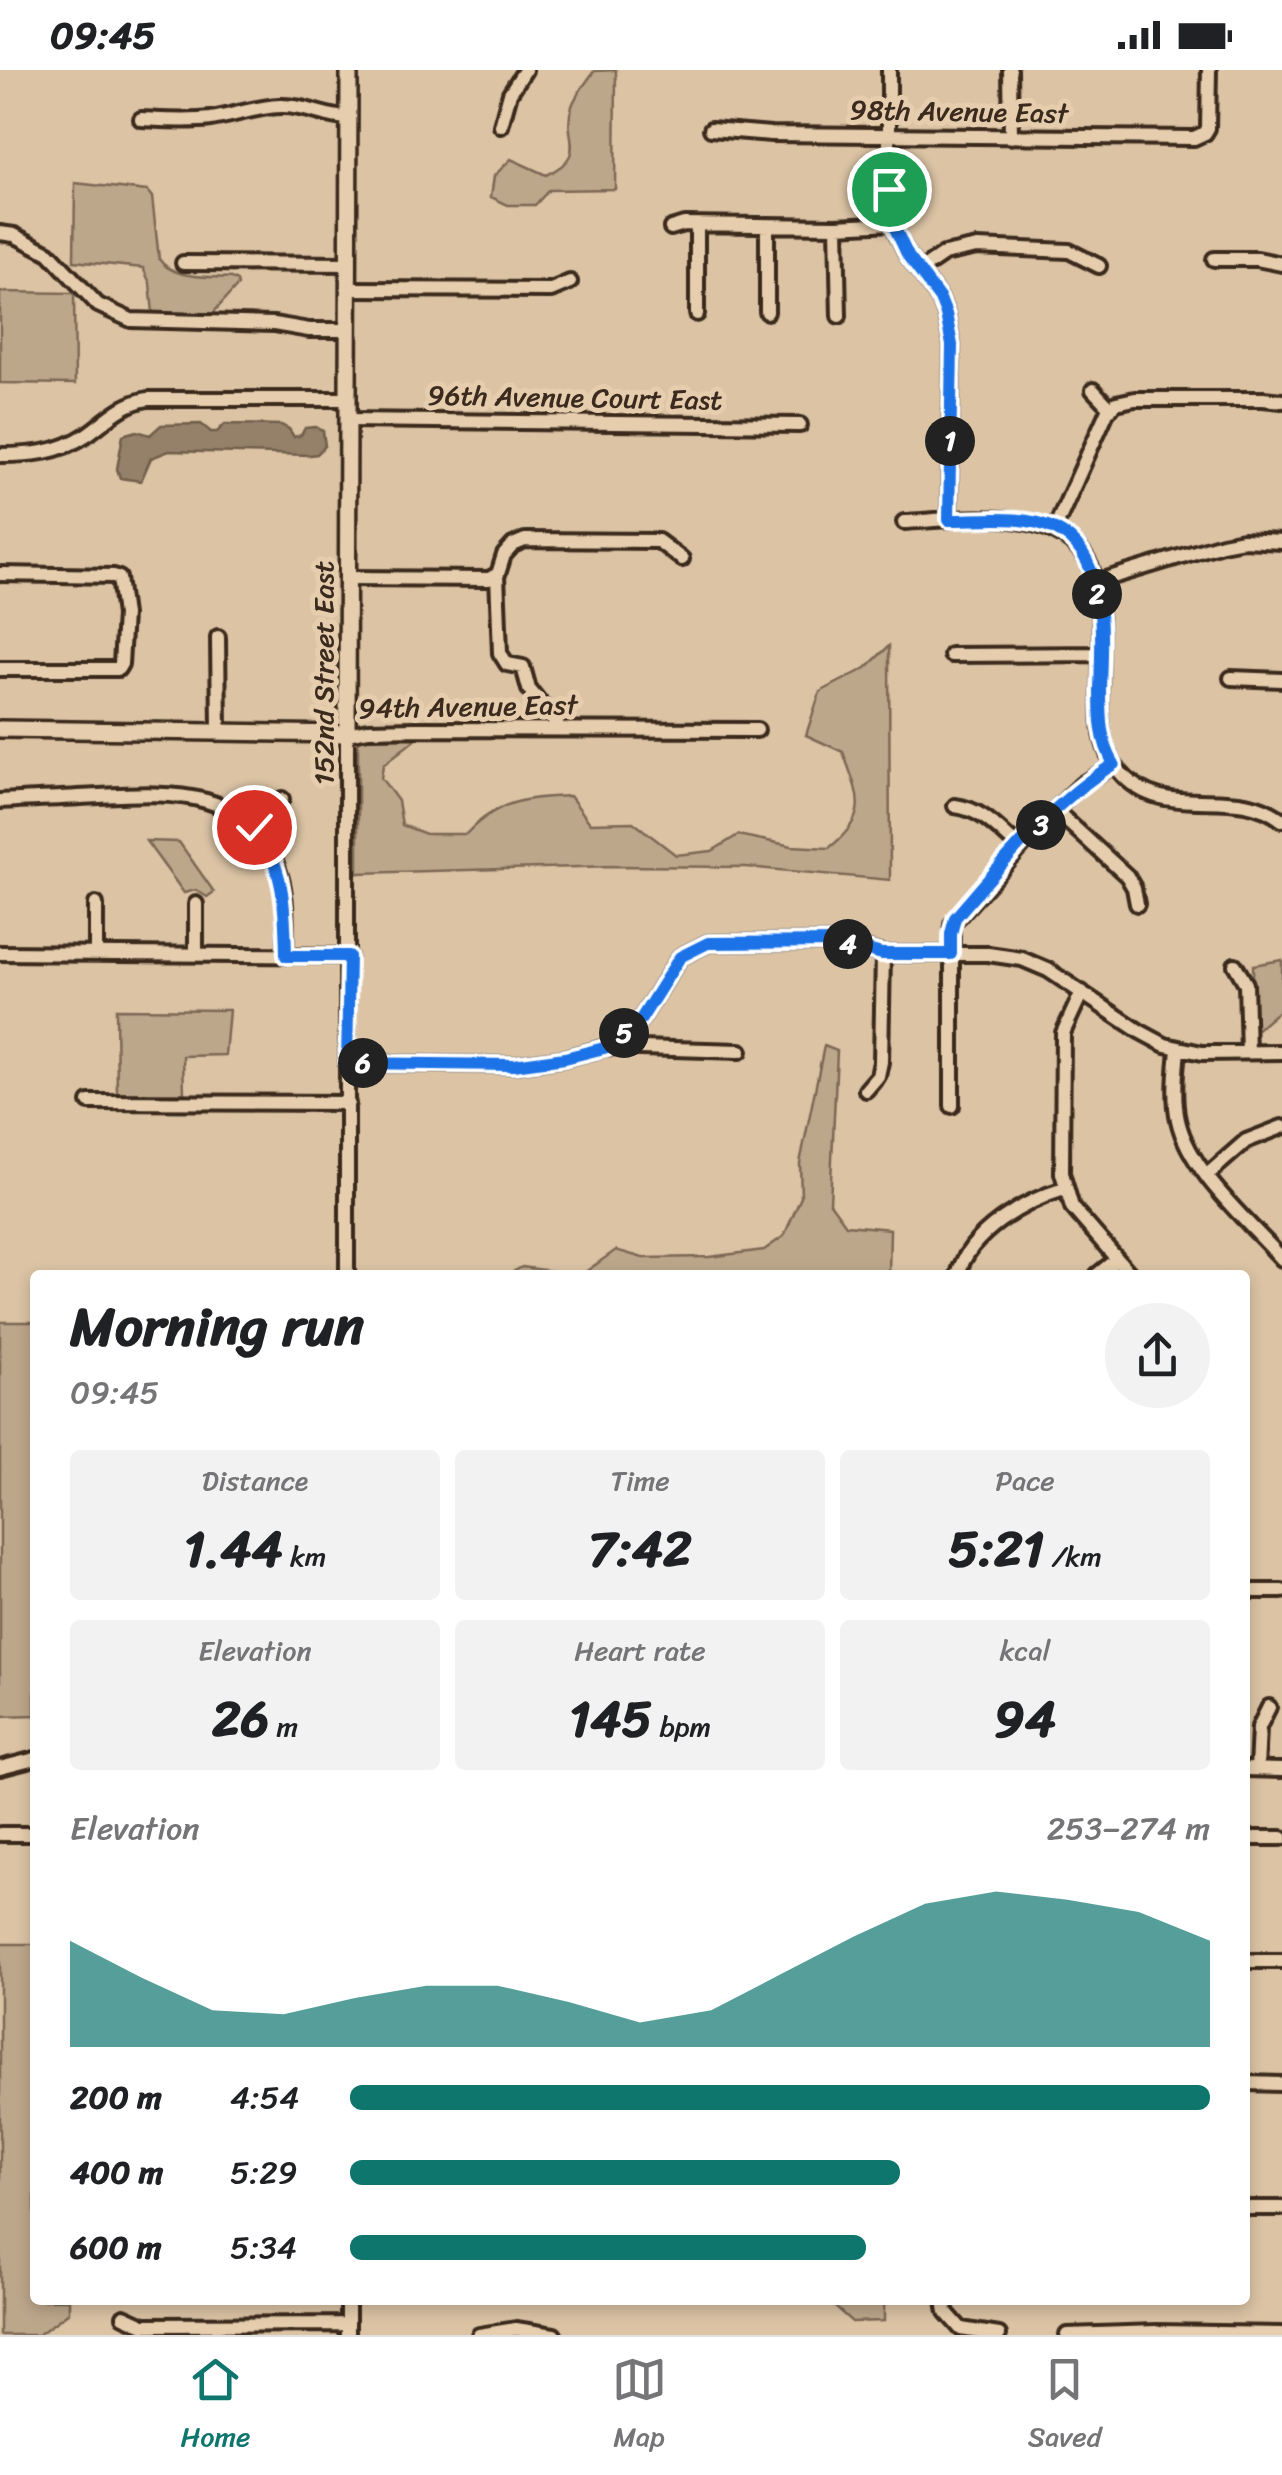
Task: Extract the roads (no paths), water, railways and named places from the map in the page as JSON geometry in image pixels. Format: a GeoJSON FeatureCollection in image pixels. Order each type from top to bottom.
{"type":"FeatureCollection","features":[{"type":"Feature","properties":{"kind":"main road","name":"152nd Street East"},"geometry":{"type":"LineString","coordinates":[[347,734],[349,70]]}},
{"type":"Feature","properties":{"kind":"main road","name":"94th Avenue East"},"geometry":{"type":"LineString","coordinates":[[0,729],[347,734]]}},
{"type":"Feature","properties":{"kind":"street"},"geometry":{"type":"LineString","coordinates":[[501,126],[507,98],[525,70]]}},
{"type":"Feature","properties":{"kind":"street"},"geometry":{"type":"LineString","coordinates":[[889,70],[892,222],[908,256],[940,299],[952,345],[949,520]]}},
{"type":"Feature","properties":{"kind":"street"},"geometry":{"type":"LineString","coordinates":[[1010,70],[1011,137]]}},
{"type":"Feature","properties":{"kind":"street","name":"98th Avenue East"},"geometry":{"type":"LineString","coordinates":[[711,129],[771,134],[1194,138],[1205,133],[1208,122],[1209,70]]}},
{"type":"Feature","properties":{"kind":"street"},"geometry":{"type":"LineString","coordinates":[[141,120],[204,120],[280,106],[349,118]]}},
{"type":"Feature","properties":{"kind":"street"},"geometry":{"type":"LineString","coordinates":[[671,228],[892,222]]}},
{"type":"Feature","properties":{"kind":"street"},"geometry":{"type":"LineString","coordinates":[[696,225],[697,314]]}},
{"type":"Feature","properties":{"kind":"street"},"geometry":{"type":"LineString","coordinates":[[767,226],[767,312]]}},
{"type":"Feature","properties":{"kind":"street"},"geometry":{"type":"LineString","coordinates":[[837,226],[839,316]]}},
{"type":"Feature","properties":{"kind":"street"},"geometry":{"type":"LineString","coordinates":[[0,233],[14,235],[49,253],[98,305],[131,320],[348,330]]}},
{"type":"Feature","properties":{"kind":"street"},"geometry":{"type":"LineString","coordinates":[[919,270],[944,254],[977,247],[1070,251],[1099,266]]}},
{"type":"Feature","properties":{"kind":"street"},"geometry":{"type":"LineString","coordinates":[[1214,259],[1256,259],[1282,264]]}},
{"type":"Feature","properties":{"kind":"street"},"geometry":{"type":"LineString","coordinates":[[183,263],[348,264]]}},
{"type":"Feature","properties":{"kind":"street"},"geometry":{"type":"LineString","coordinates":[[348,288],[551,290],[570,282]]}},
{"type":"Feature","properties":{"kind":"street"},"geometry":{"type":"LineString","coordinates":[[1092,390],[1110,408]]}},
{"type":"Feature","properties":{"kind":"street"},"geometry":{"type":"LineString","coordinates":[[0,455],[58,449],[86,435],[117,409],[148,398],[348,399]]}},
{"type":"Feature","properties":{"kind":"street"},"geometry":{"type":"LineString","coordinates":[[1054,528],[1110,408],[1135,399],[1263,398],[1282,402]]}},
{"type":"Feature","properties":{"kind":"street","name":"96th Avenue Court East"},"geometry":{"type":"LineString","coordinates":[[348,420],[800,425]]}},
{"type":"Feature","properties":{"kind":"street"},"geometry":{"type":"LineString","coordinates":[[904,522],[1010,520],[1054,528],[1082,554],[1096,582],[1100,724],[1114,764],[1148,795],[1168,800],[1253,805],[1282,820]]}},
{"type":"Feature","properties":{"kind":"street"},"geometry":{"type":"LineString","coordinates":[[560,728],[530,689],[522,667],[508,664],[500,652],[497,576],[504,555],[525,540],[658,542],[682,559]]}},
{"type":"Feature","properties":{"kind":"street"},"geometry":{"type":"LineString","coordinates":[[1096,582],[1222,544],[1243,540],[1282,542]]}},
{"type":"Feature","properties":{"kind":"street"},"geometry":{"type":"LineString","coordinates":[[0,574],[119,578],[124,615],[118,668],[0,669]]}},
{"type":"Feature","properties":{"kind":"street"},"geometry":{"type":"LineString","coordinates":[[348,578],[497,576]]}},
{"type":"Feature","properties":{"kind":"street"},"geometry":{"type":"LineString","coordinates":[[218,636],[219,731]]}},
{"type":"Feature","properties":{"kind":"street"},"geometry":{"type":"LineString","coordinates":[[950,655],[1100,654]]}},
{"type":"Feature","properties":{"kind":"street"},"geometry":{"type":"LineString","coordinates":[[1231,678],[1282,680]]}},
{"type":"Feature","properties":{"kind":"street","name":"94th Avenue East"},"geometry":{"type":"LineString","coordinates":[[347,734],[368,730],[560,728],[757,730]]}},
{"type":"Feature","properties":{"kind":"street","name":"152nd Street East"},"geometry":{"type":"LineString","coordinates":[[347,734],[347,1270]]}},
{"type":"Feature","properties":{"kind":"street"},"geometry":{"type":"LineString","coordinates":[[952,1106],[951,934],[955,918],[1055,810],[1082,784],[1114,764]]}},
{"type":"Feature","properties":{"kind":"street"},"geometry":{"type":"LineString","coordinates":[[0,801],[150,793],[198,798],[227,808],[254,827],[269,849],[282,885],[286,956]]}},
{"type":"Feature","properties":{"kind":"street"},"geometry":{"type":"LineString","coordinates":[[254,827],[282,799]]}},
{"type":"Feature","properties":{"kind":"street"},"geometry":{"type":"LineString","coordinates":[[955,806],[985,817],[1019,847]]}},
{"type":"Feature","properties":{"kind":"street"},"geometry":{"type":"LineString","coordinates":[[1055,810],[1127,876],[1137,904]]}},
{"type":"Feature","properties":{"kind":"street"},"geometry":{"type":"LineString","coordinates":[[96,904],[96,954]]}},
{"type":"Feature","properties":{"kind":"street"},"geometry":{"type":"LineString","coordinates":[[196,904],[196,955]]}},
{"type":"Feature","properties":{"kind":"street"},"geometry":{"type":"LineString","coordinates":[[608,1047],[641,1019],[680,957],[708,943],[839,942],[882,954],[1022,959],[1048,970],[1154,1040],[1202,1053],[1282,1052]]}},
{"type":"Feature","properties":{"kind":"street"},"geometry":{"type":"LineString","coordinates":[[0,953],[349,956]]}},
{"type":"Feature","properties":{"kind":"street"},"geometry":{"type":"LineString","coordinates":[[866,1090],[878,1076],[881,1062],[882,954]]}},
{"type":"Feature","properties":{"kind":"street"},"geometry":{"type":"LineString","coordinates":[[1235,965],[1246,984],[1248,1052]]}},
{"type":"Feature","properties":{"kind":"street"},"geometry":{"type":"LineString","coordinates":[[1082,992],[1064,1025],[1061,1048],[1064,1189],[1082,1220],[1126,1270]]}},
{"type":"Feature","properties":{"kind":"street"},"geometry":{"type":"LineString","coordinates":[[347,1063],[514,1065],[608,1047],[740,1051]]}},
{"type":"Feature","properties":{"kind":"street"},"geometry":{"type":"LineString","coordinates":[[1178,1048],[1177,1116],[1186,1144],[1207,1175],[1282,1259]]}},
{"type":"Feature","properties":{"kind":"street"},"geometry":{"type":"LineString","coordinates":[[89,1102],[348,1103]]}},
{"type":"Feature","properties":{"kind":"street"},"geometry":{"type":"LineString","coordinates":[[1207,1175],[1246,1141],[1282,1127]]}},
{"type":"Feature","properties":{"kind":"street"},"geometry":{"type":"LineString","coordinates":[[960,1270],[976,1242],[1010,1214],[1030,1200],[1064,1189]]}},
{"type":"Feature","properties":{"kind":"street"},"geometry":{"type":"LineString","coordinates":[[1103,1270],[1116,1259]]}},
{"type":"Feature","properties":{"kind":"street"},"geometry":{"type":"LineString","coordinates":[[1250,1591],[1282,1591]]}},
{"type":"Feature","properties":{"kind":"street"},"geometry":{"type":"LineString","coordinates":[[1269,1707],[1259,1727],[1251,1769],[1282,1770]]}},
{"type":"Feature","properties":{"kind":"street"},"geometry":{"type":"LineString","coordinates":[[0,1768],[30,1759]]}},
{"type":"Feature","properties":{"kind":"street"},"geometry":{"type":"LineString","coordinates":[[0,1834],[30,1834]]}},
{"type":"Feature","properties":{"kind":"street"},"geometry":{"type":"LineString","coordinates":[[1250,1838],[1282,1838]]}},
{"type":"Feature","properties":{"kind":"street"},"geometry":{"type":"LineString","coordinates":[[1250,1961],[1282,1960]]}},
{"type":"Feature","properties":{"kind":"street"},"geometry":{"type":"LineString","coordinates":[[1250,2084],[1282,2084]]}},
{"type":"Feature","properties":{"kind":"street"},"geometry":{"type":"LineString","coordinates":[[1250,2208],[1282,2208]]}},
{"type":"Feature","properties":{"kind":"street"},"geometry":{"type":"LineString","coordinates":[[945,2306],[961,2329],[999,2335]]}},
{"type":"Feature","properties":{"kind":"street"},"geometry":{"type":"LineString","coordinates":[[124,2316],[144,2324],[348,2330]]}},
{"type":"Feature","properties":{"kind":"street"},"geometry":{"type":"LineString","coordinates":[[479,2335],[516,2329],[554,2335]]}},
{"type":"Feature","properties":{"kind":"street"},"geometry":{"type":"LineString","coordinates":[[1067,2335],[1282,2334]]}}]}
